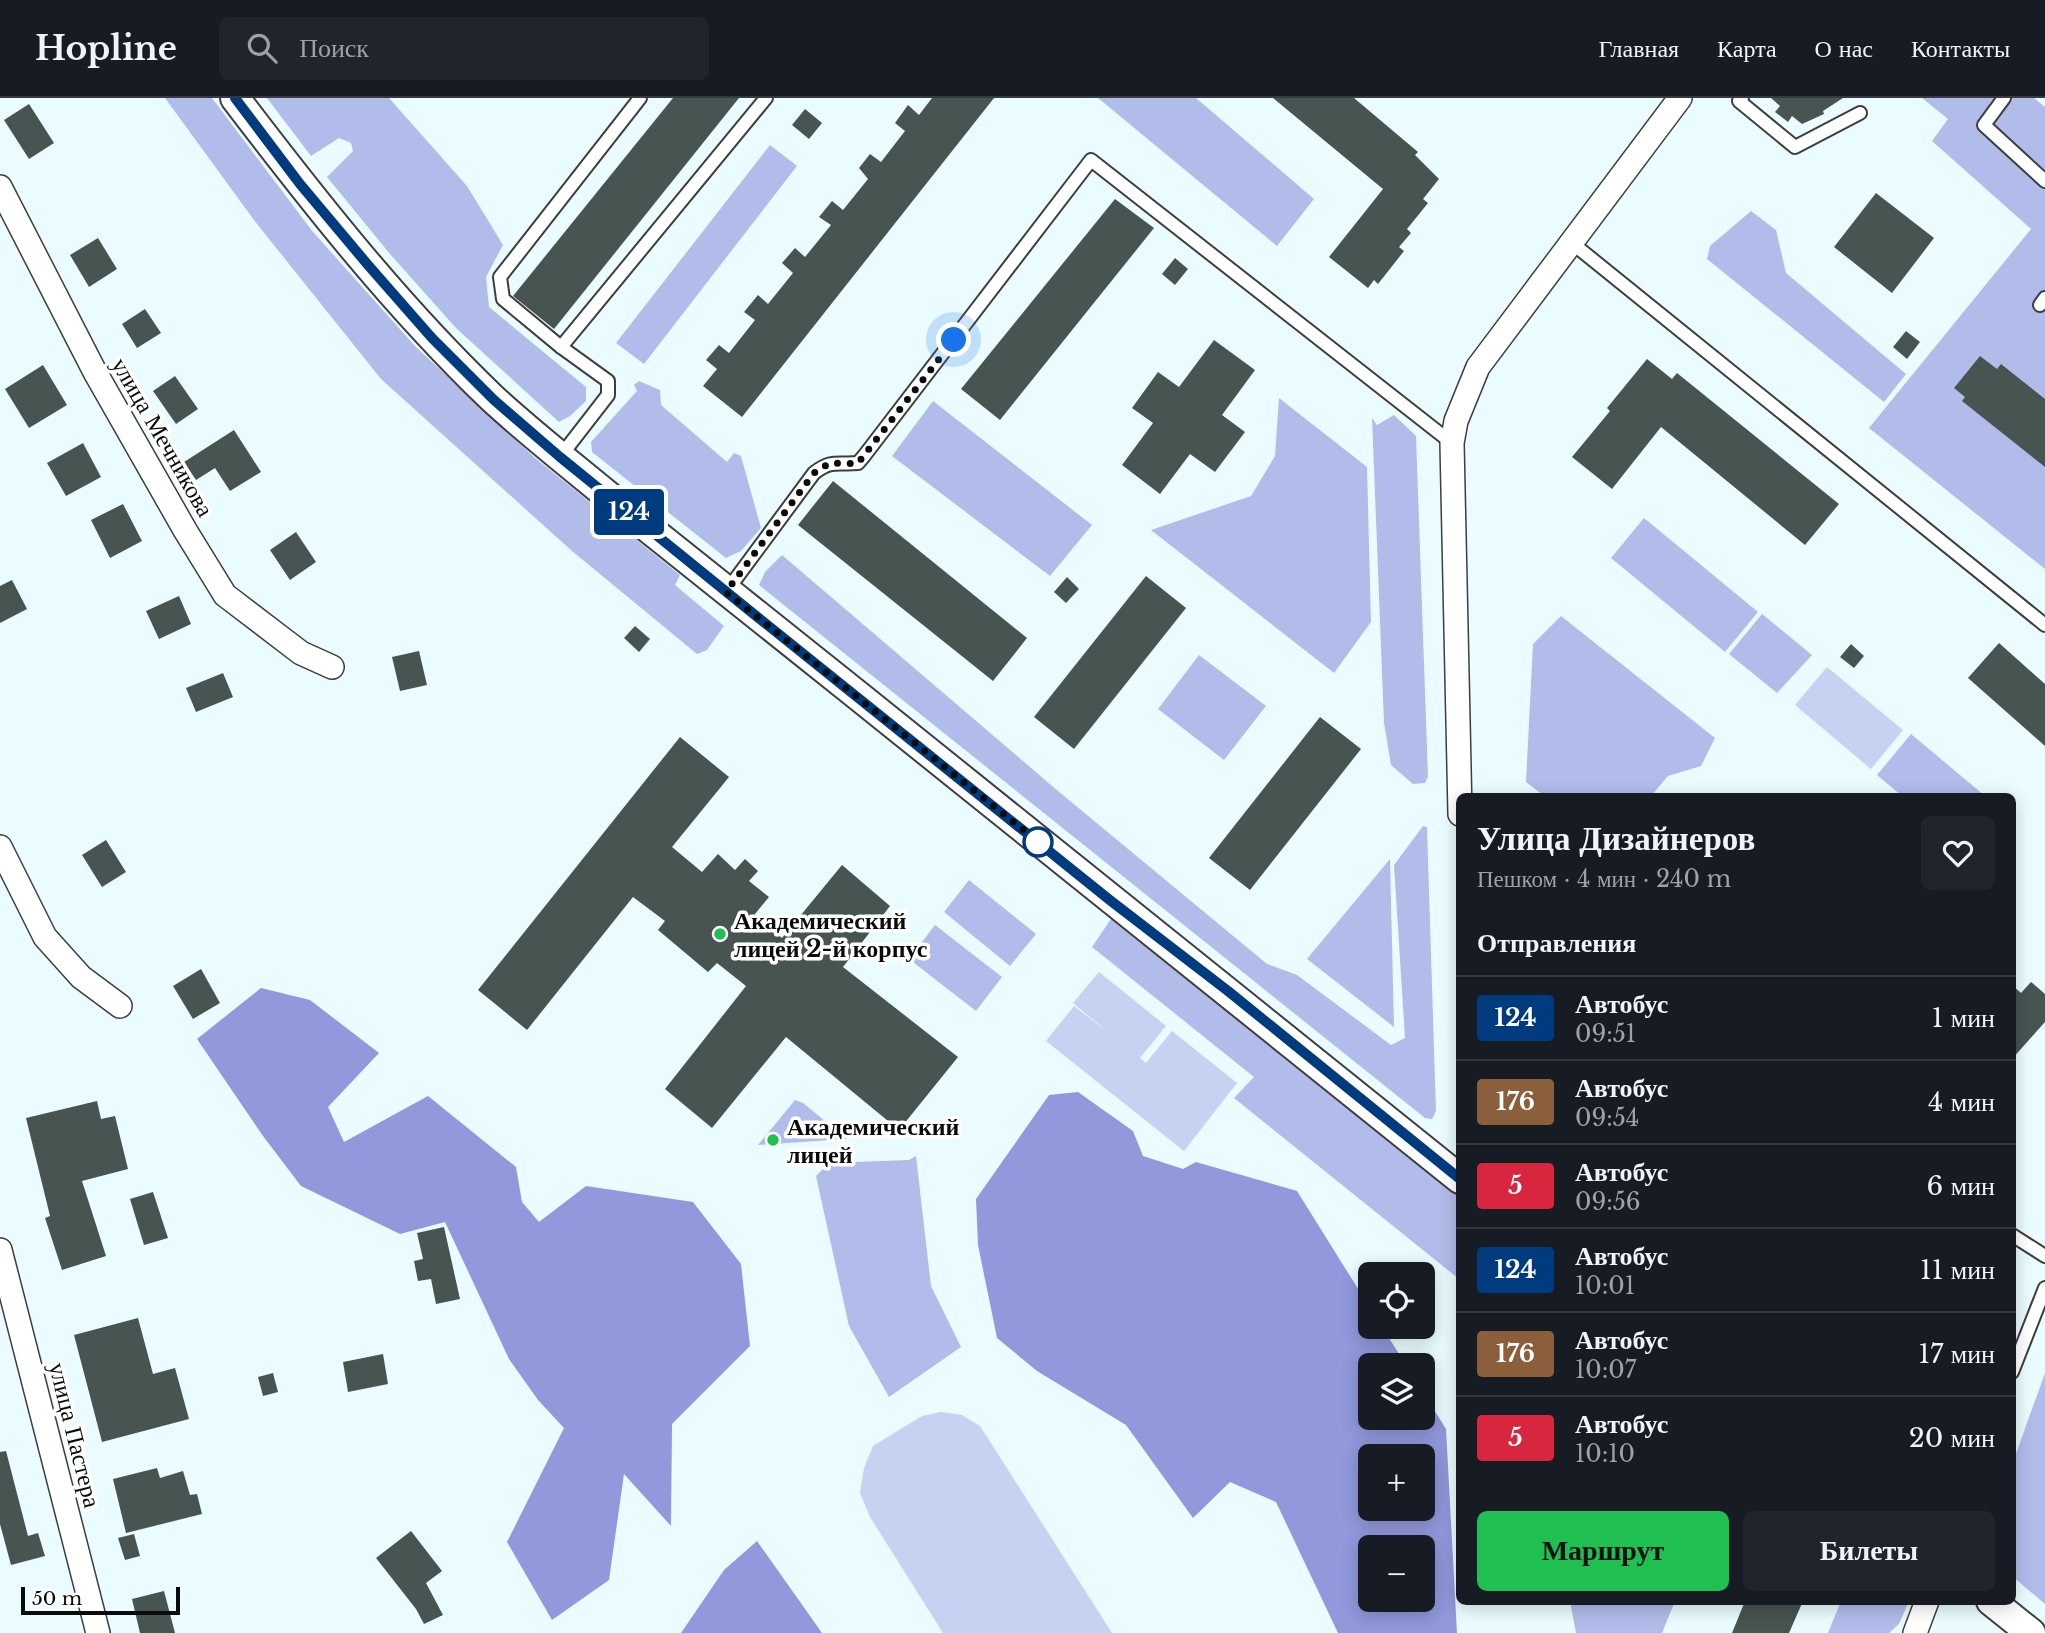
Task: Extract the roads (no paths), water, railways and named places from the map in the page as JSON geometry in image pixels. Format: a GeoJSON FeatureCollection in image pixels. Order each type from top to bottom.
{"type":"FeatureCollection","features":[{"type":"Feature","properties":{"kind":"street"},"geometry":{"type":"LineString","coordinates":[[235,98],[300,184],[368,265],[432,338],[494,400],[726,592],[1456,1176]]}},
{"type":"Feature","properties":{"kind":"street"},"geometry":{"type":"LineString","coordinates":[[1459,793],[1454,432],[1478,367],[1680,98]]}},
{"type":"Feature","properties":{"kind":"street","name":"улица Мечникова"},"geometry":{"type":"LineString","coordinates":[[0,187],[95,372],[225,595],[301,653],[332,667]]}},
{"type":"Feature","properties":{"kind":"street"},"geometry":{"type":"LineString","coordinates":[[0,847],[46,937],[81,977],[120,1006]]}},
{"type":"Feature","properties":{"kind":"street","name":"улица Пастера"},"geometry":{"type":"LineString","coordinates":[[0,1250],[98,1633]]}},
{"type":"Feature","properties":{"kind":"street"},"geometry":{"type":"LineString","coordinates":[[1915,1633],[1926,1605]]}},
{"type":"Feature","properties":{"kind":"street"},"geometry":{"type":"LineString","coordinates":[[1996,1605],[2031,1633]]}},
{"type":"Feature","properties":{"kind":"lane"},"geometry":{"type":"LineString","coordinates":[[560,457],[608,395],[608,381],[561,347],[503,299],[500,277],[640,98]]}},
{"type":"Feature","properties":{"kind":"lane"},"geometry":{"type":"LineString","coordinates":[[561,347],[766,98]]}},
{"type":"Feature","properties":{"kind":"lane"},"geometry":{"type":"LineString","coordinates":[[1742,98],[1739,102],[1795,147],[1860,113]]}},
{"type":"Feature","properties":{"kind":"lane"},"geometry":{"type":"LineString","coordinates":[[2004,98],[1984,125],[2045,181]]}},
{"type":"Feature","properties":{"kind":"lane"},"geometry":{"type":"LineString","coordinates":[[726,592],[814,473],[834,462],[858,463],[864,456],[1091,160],[1454,432]]}},
{"type":"Feature","properties":{"kind":"lane"},"geometry":{"type":"LineString","coordinates":[[1572,243],[2045,625]]}},
{"type":"Feature","properties":{"kind":"lane"},"geometry":{"type":"LineString","coordinates":[[2016,1238],[2045,1256]]}},
{"type":"Feature","properties":{"kind":"lane"},"geometry":{"type":"LineString","coordinates":[[2016,1363],[2045,1288]]}},
{"type":"Feature","properties":{"kind":"place","name":"Академический лицей 2-й корпус"},"geometry":{"type":"Point","coordinates":[720,934]}},
{"type":"Feature","properties":{"kind":"place","name":"Академический лицей"},"geometry":{"type":"Point","coordinates":[773,1140]}}]}
